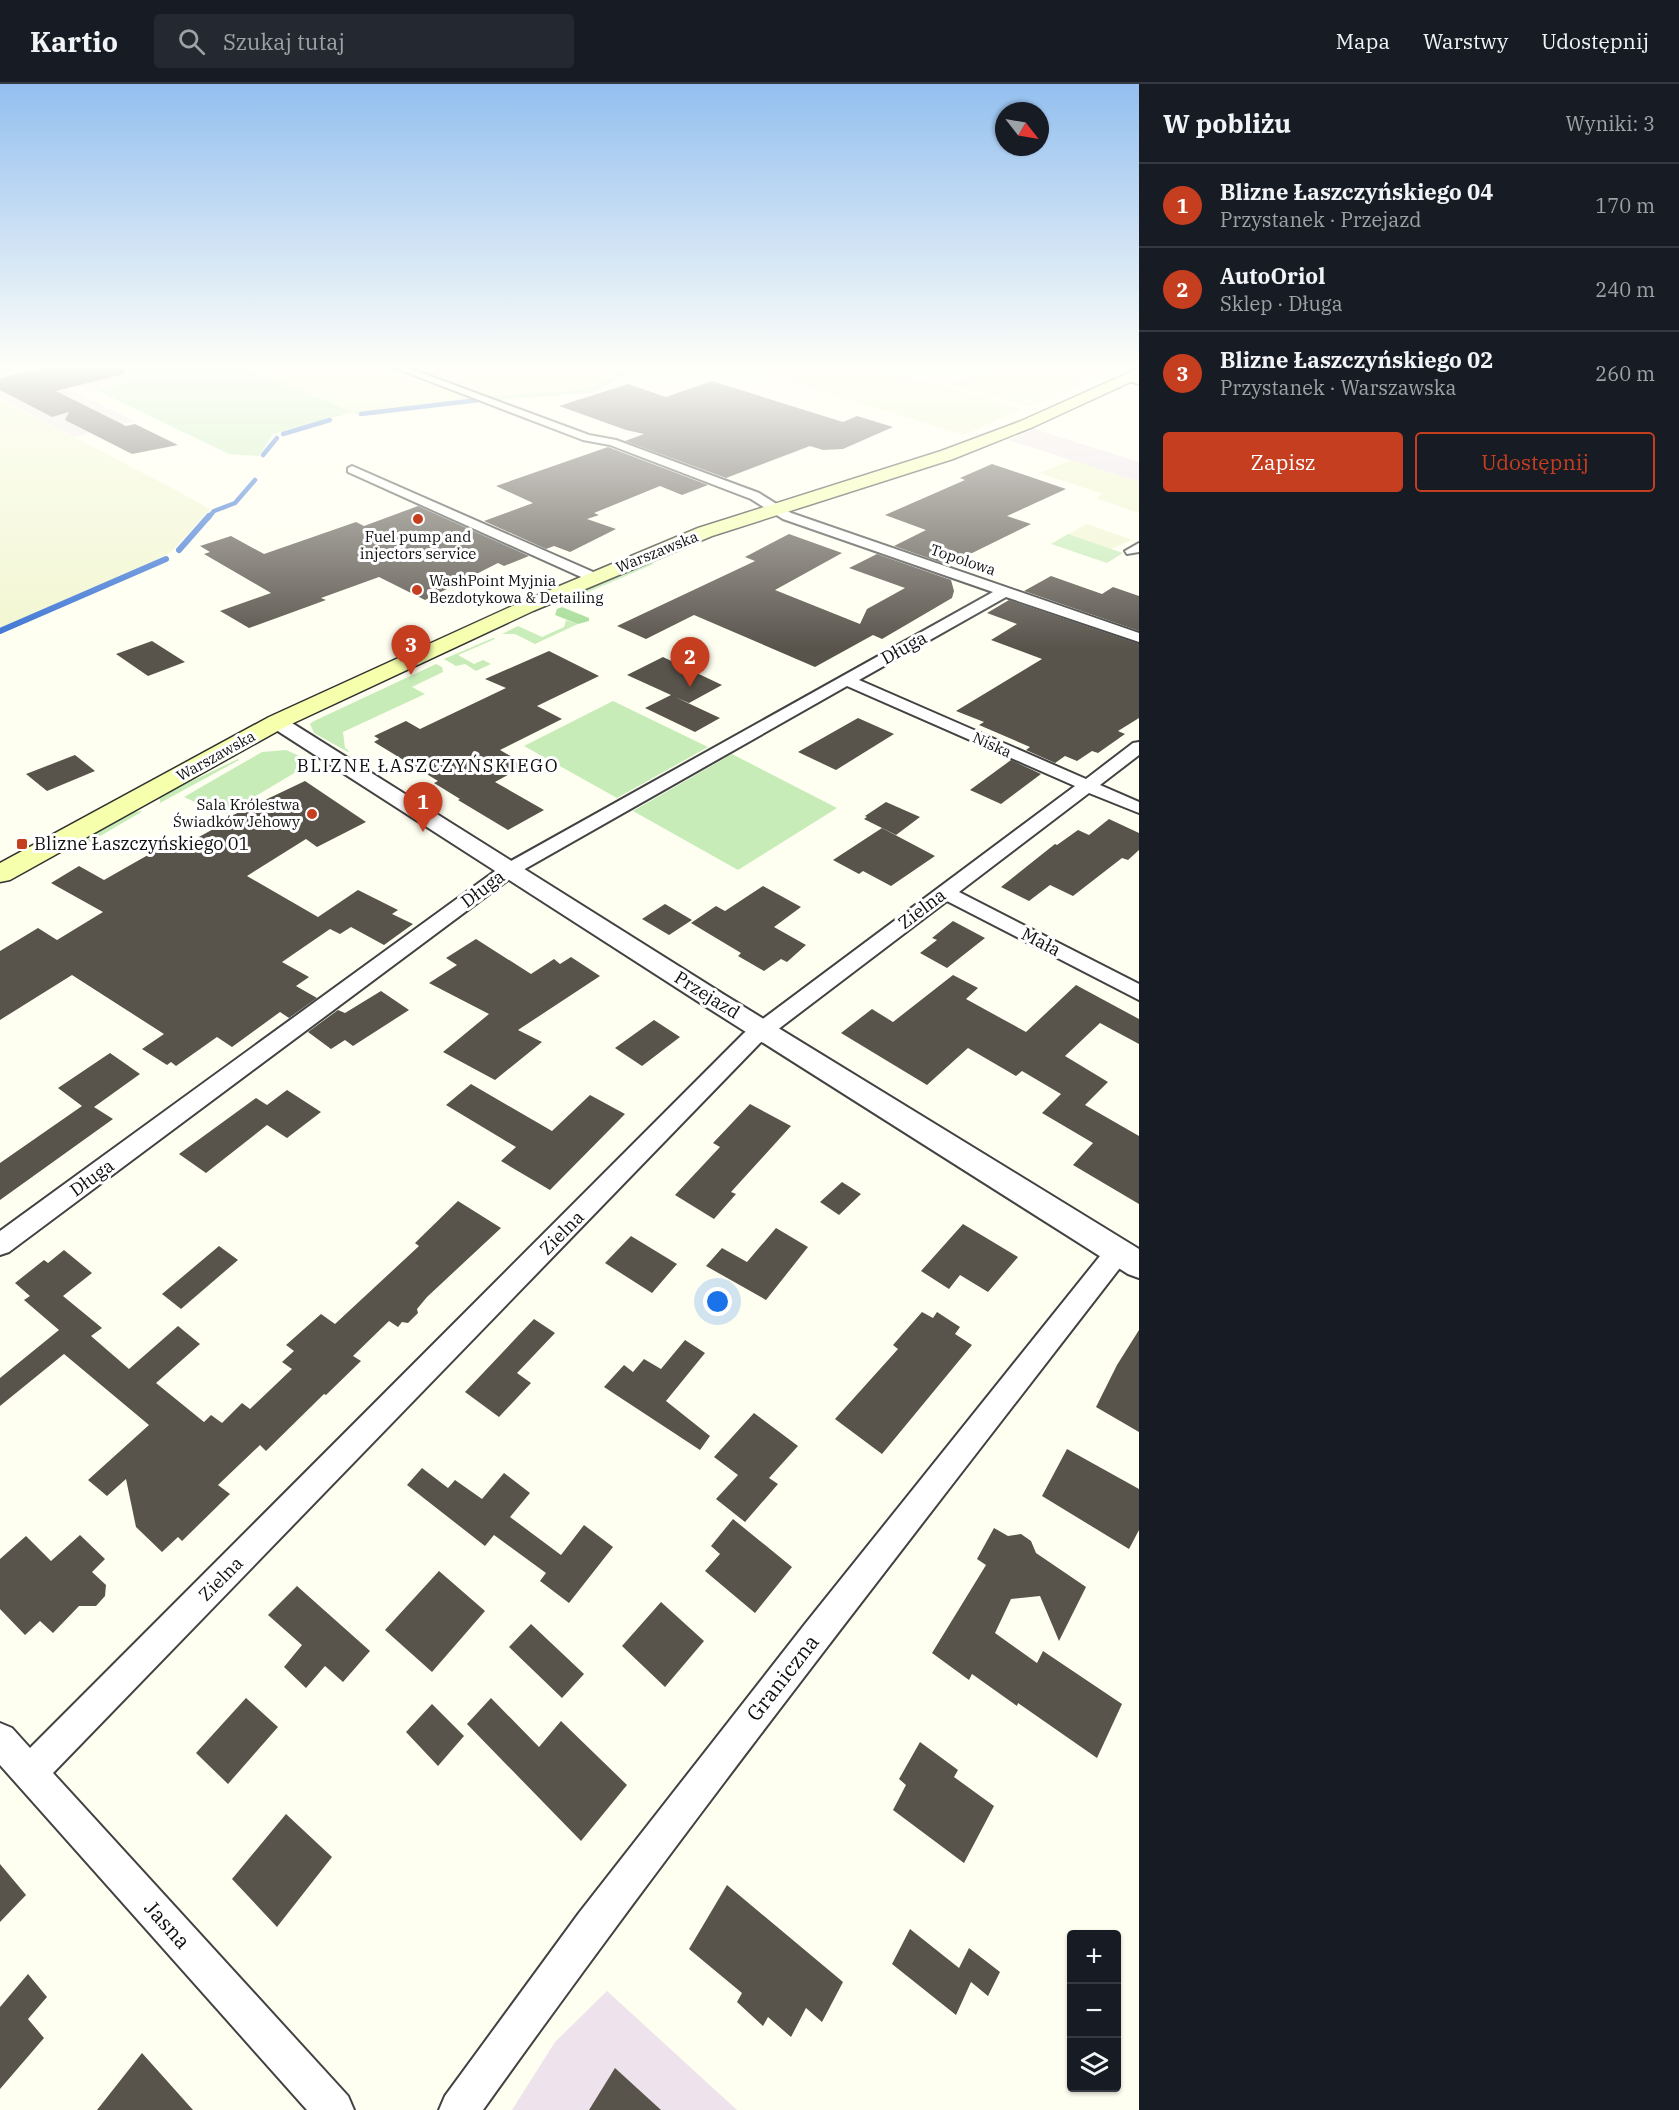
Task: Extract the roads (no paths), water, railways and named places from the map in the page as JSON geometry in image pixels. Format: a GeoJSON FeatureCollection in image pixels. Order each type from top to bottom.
{"type":"FeatureCollection","features":[{"type":"Feature","properties":{"kind":"main road","name":"Warszawska"},"geometry":{"type":"LineString","coordinates":[[0,874],[277,722],[413,658],[705,532],[933,461]]}},
{"type":"Feature","properties":{"kind":"street","name":"Topolowa"},"geometry":{"type":"LineString","coordinates":[[661,461],[755,496],[776,511],[1139,638]]}},
{"type":"Feature","properties":{"kind":"street"},"geometry":{"type":"LineString","coordinates":[[352,470],[595,578]]}},
{"type":"Feature","properties":{"kind":"street","name":"Długa"},"geometry":{"type":"LineString","coordinates":[[0,1245],[509,870],[1004,592]]}},
{"type":"Feature","properties":{"kind":"street","name":"Niska"},"geometry":{"type":"LineString","coordinates":[[846,680],[1139,808]]}},
{"type":"Feature","properties":{"kind":"street","name":"Przejazd"},"geometry":{"type":"LineString","coordinates":[[277,722],[1128,1259]]}},
{"type":"Feature","properties":{"kind":"street","name":"Zielna"},"geometry":{"type":"LineString","coordinates":[[30,1773],[762,1029],[1085,785],[1139,747]]}},
{"type":"Feature","properties":{"kind":"street","name":"Mała"},"geometry":{"type":"LineString","coordinates":[[944,892],[1139,993]]}},
{"type":"Feature","properties":{"kind":"street","name":"Graniczna"},"geometry":{"type":"LineString","coordinates":[[459,2110],[599,1916],[816,1635],[1128,1259]]}},
{"type":"Feature","properties":{"kind":"street","name":"Jasna"},"geometry":{"type":"LineString","coordinates":[[0,1740],[334,2110]]}},
{"type":"Feature","properties":{"kind":"waterway"},"geometry":{"type":"LineString","coordinates":[[208,518],[214,511],[235,503],[255,480]]}},
{"type":"Feature","properties":{"kind":"waterway"},"geometry":{"type":"LineString","coordinates":[[179,550],[209,516]]}},
{"type":"Feature","properties":{"kind":"waterway"},"geometry":{"type":"LineString","coordinates":[[0,631],[166,559]]}},
{"type":"Feature","properties":{"kind":"place","name":"Fuel pump and injectors service"},"geometry":{"type":"Point","coordinates":[418,519]}},
{"type":"Feature","properties":{"kind":"place","name":"WashPoint Myjnia Bezdotykowa & Detailing"},"geometry":{"type":"Point","coordinates":[417,590]}},
{"type":"Feature","properties":{"kind":"place","name":"Blizne Łaszczyńskiego 02"},"geometry":{"type":"Point","coordinates":[411,675]}},
{"type":"Feature","properties":{"kind":"place","name":"AutoOriol"},"geometry":{"type":"Point","coordinates":[690,687]}},
{"type":"Feature","properties":{"kind":"place","name":"Sala Królestwa Świadków Jehowy"},"geometry":{"type":"Point","coordinates":[312,814]}},
{"type":"Feature","properties":{"kind":"place","name":"Blizne Łaszczyńskiego 04"},"geometry":{"type":"Point","coordinates":[423,832]}},
{"type":"Feature","properties":{"kind":"place","name":"Blizne Łaszczyńskiego 01"},"geometry":{"type":"Point","coordinates":[22,844]}},
{"type":"Feature","properties":{"kind":"district","name":"BLIZNE ŁASZCZYŃSKIEGO"},"geometry":{"type":"Point","coordinates":[428,766]}}]}
